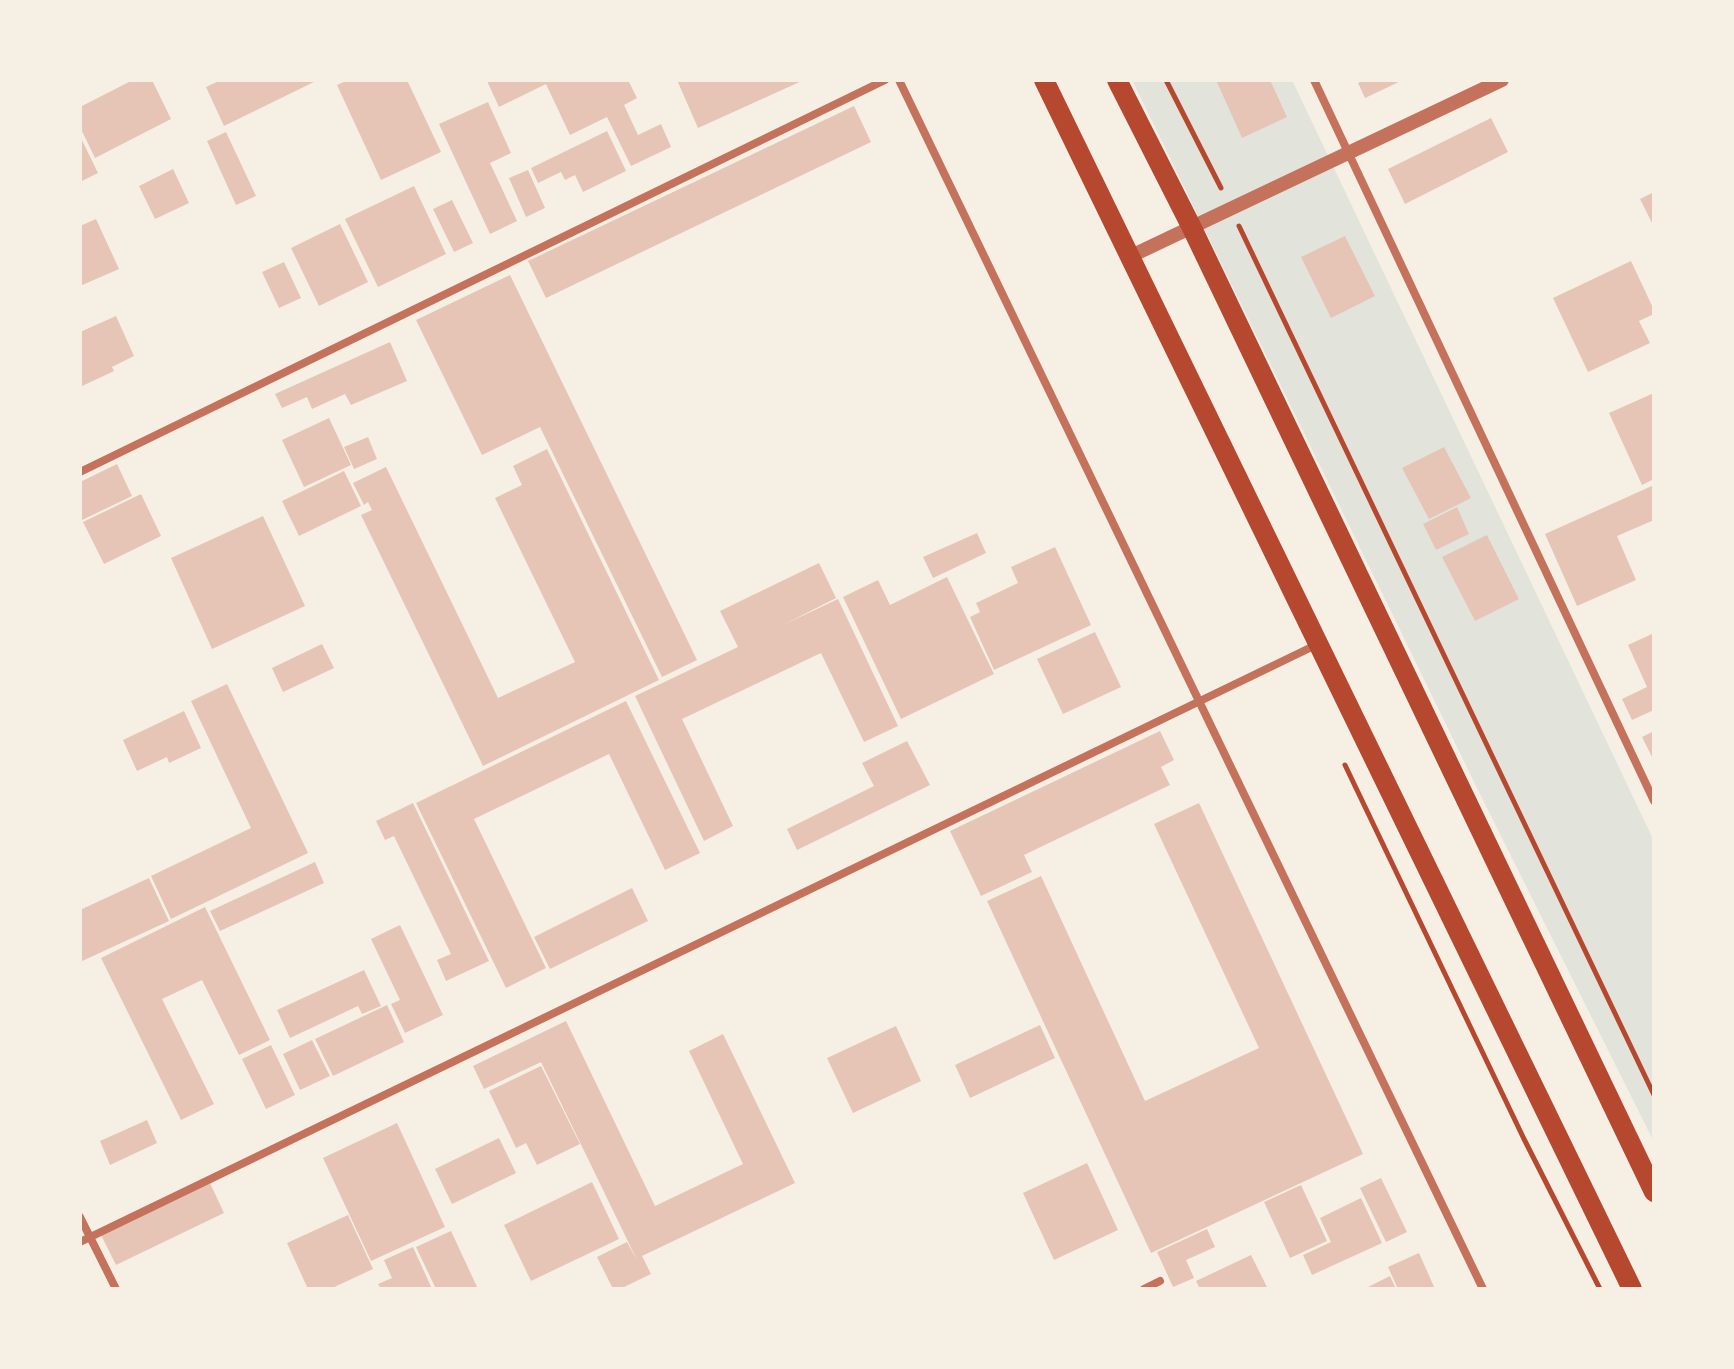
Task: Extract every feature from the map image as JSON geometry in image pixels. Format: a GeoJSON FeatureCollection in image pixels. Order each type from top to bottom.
{"type":"FeatureCollection","features":[{"type":"Feature","properties":{"kind":"main road"},"geometry":{"type":"LineString","coordinates":[[1044,80],[1632,1289]]}},
{"type":"Feature","properties":{"kind":"main road"},"geometry":{"type":"LineString","coordinates":[[1117,80],[1191,226],[1654,1192]]}},
{"type":"Feature","properties":{"kind":"street"},"geometry":{"type":"LineString","coordinates":[[80,472],[885,80]]}},
{"type":"Feature","properties":{"kind":"street"},"geometry":{"type":"LineString","coordinates":[[899,80],[1483,1289]]}},
{"type":"Feature","properties":{"kind":"street"},"geometry":{"type":"LineString","coordinates":[[1314,80],[1654,801]]}},
{"type":"Feature","properties":{"kind":"street"},"geometry":{"type":"LineString","coordinates":[[1131,256],[1502,80]]}},
{"type":"Feature","properties":{"kind":"street"},"geometry":{"type":"LineString","coordinates":[[80,1242],[1320,644]]}},
{"type":"Feature","properties":{"kind":"street"},"geometry":{"type":"LineString","coordinates":[[80,1217],[116,1289]]}},
{"type":"Feature","properties":{"kind":"street"},"geometry":{"type":"LineString","coordinates":[[1144,1289],[1160,1281]]}},
{"type":"Feature","properties":{"kind":"path"},"geometry":{"type":"LineString","coordinates":[[1166,80],[1654,1095]]}},
{"type":"Feature","properties":{"kind":"shaded area"},"geometry":{"type":"Polygon","coordinates":[[[1132,80],[1292,80],[1654,841],[1654,1142],[1475,784],[1132,80]]]}},
{"type":"Feature","properties":{"kind":"building"},"geometry":{"type":"Polygon","coordinates":[[[133,80],[152,80],[171,119],[95,158],[80,127],[80,107],[133,80]]]}},
{"type":"Feature","properties":{"kind":"building"},"geometry":{"type":"Polygon","coordinates":[[[221,80],[318,80],[224,126],[206,87],[221,80]]]}},
{"type":"Feature","properties":{"kind":"building"},"geometry":{"type":"Polygon","coordinates":[[[348,80],[407,80],[441,152],[381,180],[337,85],[348,80]]]}},
{"type":"Feature","properties":{"kind":"building"},"geometry":{"type":"Polygon","coordinates":[[[628,80],[637,98],[624,105],[638,135],[661,124],[671,147],[631,166],[607,117],[570,135],[546,84],[499,107],[487,81],[628,80]]]}},
{"type":"Feature","properties":{"kind":"building"},"geometry":{"type":"Polygon","coordinates":[[[677,80],[804,80],[698,128],[677,80]]]}},
{"type":"Feature","properties":{"kind":"building"},"geometry":{"type":"Polygon","coordinates":[[[1216,80],[1270,80],[1287,117],[1242,138],[1216,80]]]}},
{"type":"Feature","properties":{"kind":"building"},"geometry":{"type":"Polygon","coordinates":[[[1364,80],[1403,80],[1365,98],[1358,83],[1364,80]]]}},
{"type":"Feature","properties":{"kind":"building"},"geometry":{"type":"Polygon","coordinates":[[[488,102],[511,153],[490,163],[517,221],[490,234],[439,124],[488,102]]]}},
{"type":"Feature","properties":{"kind":"building"},"geometry":{"type":"Polygon","coordinates":[[[854,106],[871,142],[546,298],[528,261],[854,106]]]}},
{"type":"Feature","properties":{"kind":"building"},"geometry":{"type":"Polygon","coordinates":[[[1491,118],[1508,152],[1405,204],[1388,169],[1491,118]]]}},
{"type":"Feature","properties":{"kind":"building"},"geometry":{"type":"Polygon","coordinates":[[[607,131],[626,171],[583,192],[575,175],[565,180],[561,172],[538,183],[531,168],[607,131]]]}},
{"type":"Feature","properties":{"kind":"building"},"geometry":{"type":"Polygon","coordinates":[[[226,132],[256,196],[236,205],[207,141],[226,132]]]}},
{"type":"Feature","properties":{"kind":"building"},"geometry":{"type":"Polygon","coordinates":[[[80,136],[98,173],[80,182],[80,136]]]}},
{"type":"Feature","properties":{"kind":"building"},"geometry":{"type":"Polygon","coordinates":[[[173,169],[189,203],[155,219],[139,186],[173,169]]]}},
{"type":"Feature","properties":{"kind":"building"},"geometry":{"type":"Polygon","coordinates":[[[528,170],[545,208],[526,217],[509,178],[528,170]]]}},
{"type":"Feature","properties":{"kind":"building"},"geometry":{"type":"Polygon","coordinates":[[[414,186],[446,254],[378,287],[345,219],[414,186]]]}},
{"type":"Feature","properties":{"kind":"building"},"geometry":{"type":"Polygon","coordinates":[[[1654,192],[1654,227],[1640,199],[1654,192]]]}},
{"type":"Feature","properties":{"kind":"building"},"geometry":{"type":"Polygon","coordinates":[[[452,200],[473,243],[454,252],[433,209],[452,200]]]}},
{"type":"Feature","properties":{"kind":"building"},"geometry":{"type":"Polygon","coordinates":[[[96,219],[119,269],[80,286],[80,226],[96,219]]]}},
{"type":"Feature","properties":{"kind":"building"},"geometry":{"type":"Polygon","coordinates":[[[340,224],[368,282],[319,306],[291,248],[340,224]]]}},
{"type":"Feature","properties":{"kind":"building"},"geometry":{"type":"Polygon","coordinates":[[[1345,236],[1375,296],[1331,318],[1301,257],[1345,236]]]}},
{"type":"Feature","properties":{"kind":"building"},"geometry":{"type":"Polygon","coordinates":[[[1631,261],[1654,310],[1654,314],[1639,321],[1650,343],[1588,372],[1553,298],[1631,261]]]}},
{"type":"Feature","properties":{"kind":"building"},"geometry":{"type":"Polygon","coordinates":[[[284,262],[301,298],[279,308],[262,272],[284,262]]]}},
{"type":"Feature","properties":{"kind":"building"},"geometry":{"type":"Polygon","coordinates":[[[510,275],[697,660],[662,677],[540,427],[482,455],[416,320],[510,275]]]}},
{"type":"Feature","properties":{"kind":"building"},"geometry":{"type":"Polygon","coordinates":[[[116,316],[134,356],[112,367],[114,371],[80,387],[80,332],[116,316]]]}},
{"type":"Feature","properties":{"kind":"building"},"geometry":{"type":"Polygon","coordinates":[[[390,342],[407,381],[351,405],[345,394],[312,409],[307,397],[282,408],[275,394],[390,342]]]}},
{"type":"Feature","properties":{"kind":"building"},"geometry":{"type":"Polygon","coordinates":[[[1654,393],[1654,479],[1642,485],[1609,413],[1654,393]]]}},
{"type":"Feature","properties":{"kind":"building"},"geometry":{"type":"Polygon","coordinates":[[[329,418],[351,465],[304,487],[282,440],[329,418]]]}},
{"type":"Feature","properties":{"kind":"building"},"geometry":{"type":"Polygon","coordinates":[[[368,437],[377,459],[354,469],[344,447],[368,437]]]}},
{"type":"Feature","properties":{"kind":"building"},"geometry":{"type":"Polygon","coordinates":[[[1444,447],[1471,498],[1429,519],[1402,468],[1444,447]]]}},
{"type":"Feature","properties":{"kind":"building"},"geometry":{"type":"Polygon","coordinates":[[[547,449],[659,680],[483,766],[361,515],[372,510],[368,502],[364,505],[353,483],[386,467],[498,698],[575,662],[495,498],[522,485],[513,466],[547,449]]]}},
{"type":"Feature","properties":{"kind":"building"},"geometry":{"type":"Polygon","coordinates":[[[117,464],[132,496],[80,521],[80,482],[117,464]]]}},
{"type":"Feature","properties":{"kind":"building"},"geometry":{"type":"Polygon","coordinates":[[[344,471],[361,506],[299,536],[282,501],[344,471]]]}},
{"type":"Feature","properties":{"kind":"building"},"geometry":{"type":"Polygon","coordinates":[[[1654,485],[1654,520],[1617,536],[1636,580],[1577,606],[1545,534],[1654,485]]]}},
{"type":"Feature","properties":{"kind":"building"},"geometry":{"type":"Polygon","coordinates":[[[141,494],[161,536],[104,564],[83,522],[141,494]]]}},
{"type":"Feature","properties":{"kind":"building"},"geometry":{"type":"Polygon","coordinates":[[[1457,507],[1469,534],[1436,550],[1423,524],[1457,507]]]}},
{"type":"Feature","properties":{"kind":"building"},"geometry":{"type":"Polygon","coordinates":[[[263,516],[305,606],[212,649],[171,558],[263,516]]]}},
{"type":"Feature","properties":{"kind":"building"},"geometry":{"type":"Polygon","coordinates":[[[977,533],[986,553],[933,578],[923,557],[977,533]]]}},
{"type":"Feature","properties":{"kind":"building"},"geometry":{"type":"Polygon","coordinates":[[[1487,535],[1519,599],[1475,621],[1442,557],[1487,535]]]}},
{"type":"Feature","properties":{"kind":"building"},"geometry":{"type":"Polygon","coordinates":[[[1055,547],[1091,625],[994,670],[970,617],[980,612],[976,603],[1018,583],[1011,567],[1055,547]]]}},
{"type":"Feature","properties":{"kind":"building"},"geometry":{"type":"Polygon","coordinates":[[[819,563],[836,598],[783,625],[838,599],[898,726],[864,742],[821,653],[682,719],[733,826],[704,841],[635,696],[738,647],[720,611],[819,563]]]}},
{"type":"Feature","properties":{"kind":"building"},"geometry":{"type":"Polygon","coordinates":[[[947,577],[994,674],[901,719],[843,597],[878,580],[890,605],[947,577]]]}},
{"type":"Feature","properties":{"kind":"building"},"geometry":{"type":"Polygon","coordinates":[[[1095,632],[1121,687],[1063,714],[1037,659],[1095,632]]]}},
{"type":"Feature","properties":{"kind":"building"},"geometry":{"type":"Polygon","coordinates":[[[1654,633],[1654,710],[1632,720],[1622,699],[1647,687],[1628,645],[1654,633]]]}},
{"type":"Feature","properties":{"kind":"building"},"geometry":{"type":"Polygon","coordinates":[[[322,644],[334,668],[283,692],[272,668],[322,644]]]}},
{"type":"Feature","properties":{"kind":"building"},"geometry":{"type":"Polygon","coordinates":[[[227,684],[308,853],[171,919],[151,876],[251,828],[191,701],[227,684]]]}},
{"type":"Feature","properties":{"kind":"building"},"geometry":{"type":"Polygon","coordinates":[[[626,701],[700,853],[665,870],[609,754],[474,819],[546,968],[506,988],[416,803],[626,701]]]}},
{"type":"Feature","properties":{"kind":"building"},"geometry":{"type":"Polygon","coordinates":[[[184,711],[201,748],[169,763],[167,757],[137,771],[123,740],[184,711]]]}},
{"type":"Feature","properties":{"kind":"building"},"geometry":{"type":"Polygon","coordinates":[[[1160,731],[1174,760],[1161,767],[1170,785],[1024,855],[1032,872],[981,896],[950,831],[1160,731]]]}},
{"type":"Feature","properties":{"kind":"building"},"geometry":{"type":"Polygon","coordinates":[[[1654,731],[1654,761],[1642,737],[1654,731]]]}},
{"type":"Feature","properties":{"kind":"building"},"geometry":{"type":"Polygon","coordinates":[[[907,741],[930,785],[797,850],[787,829],[874,786],[862,763],[907,741]]]}},
{"type":"Feature","properties":{"kind":"building"},"geometry":{"type":"Polygon","coordinates":[[[413,803],[489,961],[446,981],[437,960],[451,954],[394,836],[385,840],[376,821],[413,803]]]}},
{"type":"Feature","properties":{"kind":"building"},"geometry":{"type":"Polygon","coordinates":[[[1199,803],[1363,1154],[1151,1253],[987,901],[1041,876],[1145,1101],[1259,1048],[1154,824],[1199,803]]]}},
{"type":"Feature","properties":{"kind":"building"},"geometry":{"type":"Polygon","coordinates":[[[315,862],[324,883],[220,931],[210,911],[315,862]]]}},
{"type":"Feature","properties":{"kind":"building"},"geometry":{"type":"Polygon","coordinates":[[[149,878],[169,921],[80,962],[80,910],[149,878]]]}},
{"type":"Feature","properties":{"kind":"building"},"geometry":{"type":"Polygon","coordinates":[[[632,888],[648,921],[550,969],[534,937],[632,888]]]}},
{"type":"Feature","properties":{"kind":"building"},"geometry":{"type":"Polygon","coordinates":[[[205,907],[270,1040],[239,1055],[202,980],[162,999],[214,1104],[181,1120],[101,958],[205,907]]]}},
{"type":"Feature","properties":{"kind":"building"},"geometry":{"type":"Polygon","coordinates":[[[400,925],[443,1015],[405,1033],[391,1004],[400,1000],[371,939],[400,925]]]}},
{"type":"Feature","properties":{"kind":"building"},"geometry":{"type":"Polygon","coordinates":[[[364,970],[381,1006],[362,1014],[358,1006],[290,1038],[277,1010],[364,970]]]}},
{"type":"Feature","properties":{"kind":"building"},"geometry":{"type":"Polygon","coordinates":[[[387,1005],[404,1042],[333,1076],[315,1039],[387,1005]]]}},
{"type":"Feature","properties":{"kind":"building"},"geometry":{"type":"Polygon","coordinates":[[[566,1021],[655,1206],[743,1164],[689,1051],[723,1034],[795,1183],[642,1256],[651,1274],[620,1289],[613,1289],[597,1257],[627,1242],[637,1260],[541,1062],[484,1089],[473,1066],[566,1021]]]}},
{"type":"Feature","properties":{"kind":"building"},"geometry":{"type":"Polygon","coordinates":[[[1040,1025],[1055,1058],[970,1098],[955,1065],[1040,1025]]]}},
{"type":"Feature","properties":{"kind":"building"},"geometry":{"type":"Polygon","coordinates":[[[896,1026],[921,1081],[853,1113],[827,1058],[896,1026]]]}},
{"type":"Feature","properties":{"kind":"building"},"geometry":{"type":"Polygon","coordinates":[[[312,1040],[330,1076],[300,1090],[283,1054],[312,1040]]]}},
{"type":"Feature","properties":{"kind":"building"},"geometry":{"type":"Polygon","coordinates":[[[271,1045],[295,1095],[266,1109],[242,1059],[271,1045]]]}},
{"type":"Feature","properties":{"kind":"building"},"geometry":{"type":"Polygon","coordinates":[[[541,1066],[580,1144],[537,1165],[526,1143],[516,1148],[489,1091],[541,1066]]]}},
{"type":"Feature","properties":{"kind":"building"},"geometry":{"type":"Polygon","coordinates":[[[147,1120],[157,1143],[110,1165],[100,1141],[147,1120]]]}},
{"type":"Feature","properties":{"kind":"building"},"geometry":{"type":"Polygon","coordinates":[[[397,1123],[445,1227],[371,1261],[323,1158],[397,1123]]]}},
{"type":"Feature","properties":{"kind":"building"},"geometry":{"type":"Polygon","coordinates":[[[499,1138],[516,1173],[452,1204],[435,1169],[499,1138]]]}},
{"type":"Feature","properties":{"kind":"building"},"geometry":{"type":"Polygon","coordinates":[[[1087,1163],[1118,1230],[1054,1260],[1023,1193],[1087,1163]]]}},
{"type":"Feature","properties":{"kind":"building"},"geometry":{"type":"Polygon","coordinates":[[[1381,1178],[1407,1232],[1386,1242],[1360,1188],[1381,1178]]]}},
{"type":"Feature","properties":{"kind":"building"},"geometry":{"type":"Polygon","coordinates":[[[592,1182],[619,1239],[531,1281],[504,1225],[592,1182]]]}},
{"type":"Feature","properties":{"kind":"building"},"geometry":{"type":"Polygon","coordinates":[[[210,1183],[224,1213],[116,1265],[101,1235],[210,1183]]]}},
{"type":"Feature","properties":{"kind":"building"},"geometry":{"type":"Polygon","coordinates":[[[1301,1185],[1327,1241],[1290,1258],[1264,1202],[1301,1185]]]}},
{"type":"Feature","properties":{"kind":"building"},"geometry":{"type":"Polygon","coordinates":[[[1361,1198],[1382,1243],[1312,1275],[1303,1255],[1331,1242],[1320,1218],[1361,1198]]]}},
{"type":"Feature","properties":{"kind":"building"},"geometry":{"type":"Polygon","coordinates":[[[348,1215],[373,1269],[330,1289],[308,1289],[287,1243],[348,1215]]]}},
{"type":"Feature","properties":{"kind":"building"},"geometry":{"type":"Polygon","coordinates":[[[1207,1229],[1215,1247],[1186,1260],[1194,1278],[1173,1287],[1157,1252],[1207,1229]]]}},
{"type":"Feature","properties":{"kind":"building"},"geometry":{"type":"Polygon","coordinates":[[[451,1231],[478,1289],[436,1289],[416,1247],[451,1231]]]}},
{"type":"Feature","properties":{"kind":"building"},"geometry":{"type":"Polygon","coordinates":[[[413,1247],[432,1289],[381,1289],[378,1284],[392,1278],[384,1260],[413,1247]]]}},
{"type":"Feature","properties":{"kind":"building"},"geometry":{"type":"Polygon","coordinates":[[[1419,1253],[1435,1289],[1398,1289],[1388,1267],[1419,1253]]]}},
{"type":"Feature","properties":{"kind":"building"},"geometry":{"type":"Polygon","coordinates":[[[1251,1255],[1268,1289],[1200,1289],[1196,1281],[1251,1255]]]}},
{"type":"Feature","properties":{"kind":"building"},"geometry":{"type":"Polygon","coordinates":[[[1390,1276],[1396,1289],[1364,1289],[1390,1276]]]}}]}
